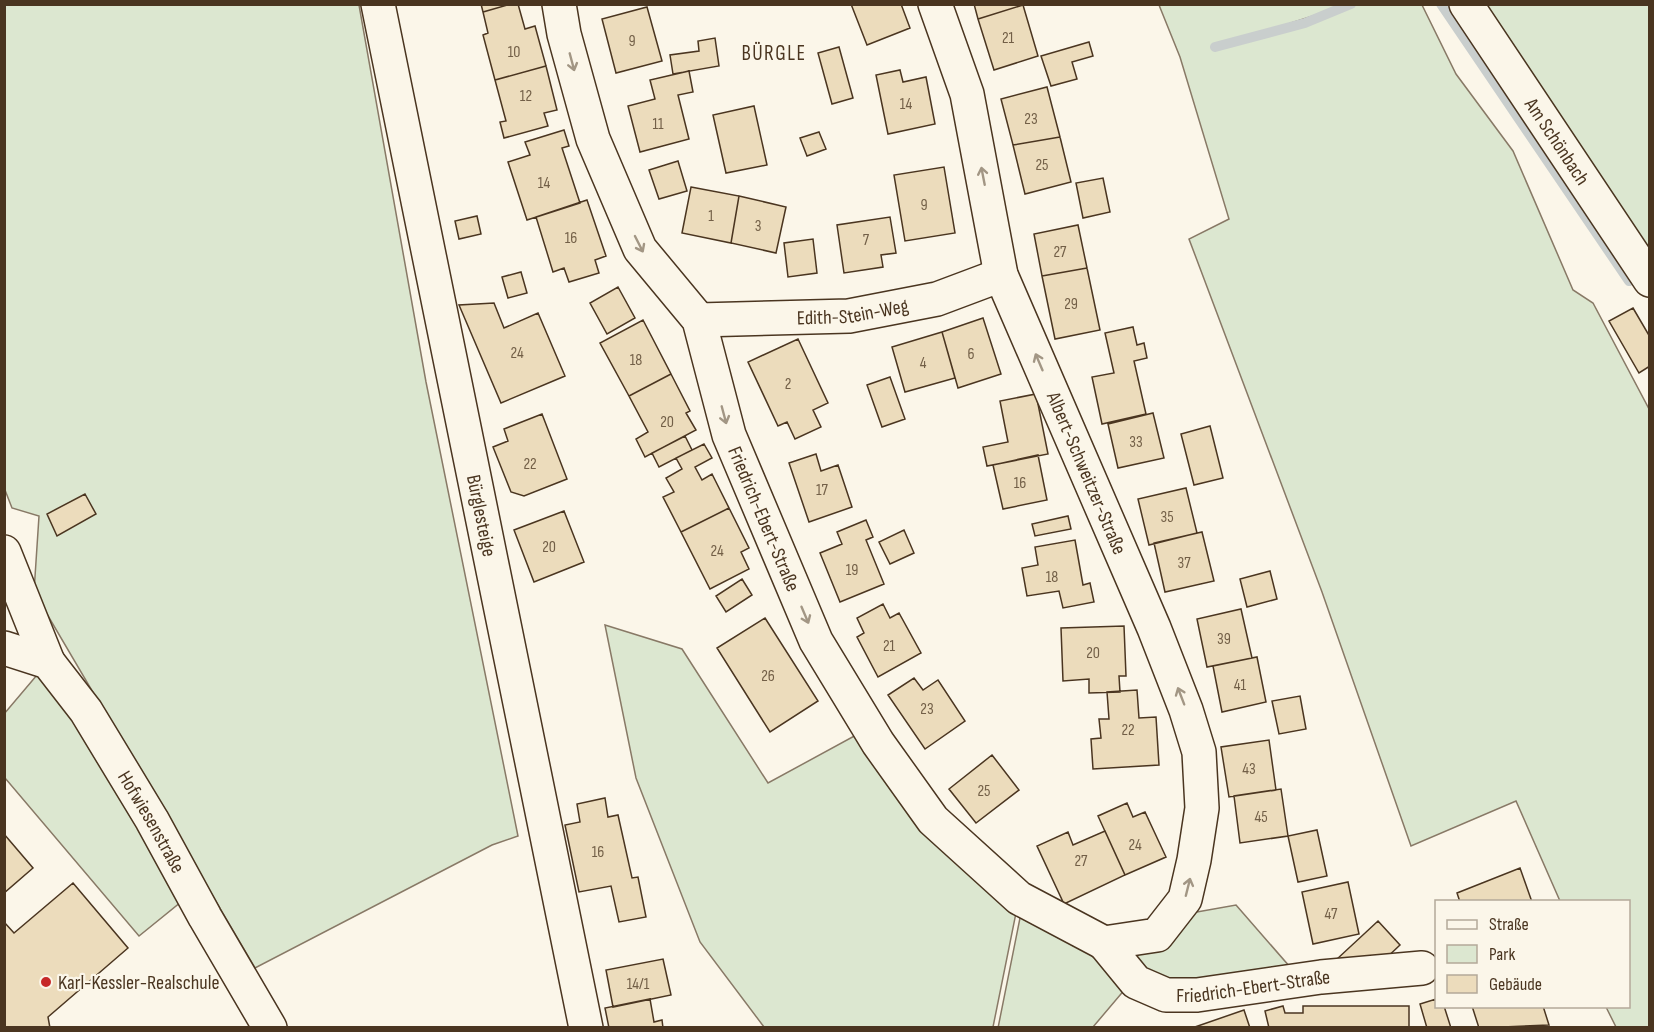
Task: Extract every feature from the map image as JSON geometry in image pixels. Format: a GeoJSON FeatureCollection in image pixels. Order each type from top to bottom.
{"type":"FeatureCollection","features":[{"type":"Feature","properties":{"kind":"street","name":"Bürglesteige"},"geometry":{"type":"LineString","coordinates":[[378,4],[586,1028]]}},
{"type":"Feature","properties":{"kind":"street","name":"Friedrich-Ebert-Straße"},"geometry":{"type":"LineString","coordinates":[[560,4],[564,34],[593,139],[640,249],[699,320],[733,446],[816,641],[878,743],[933,820],[1019,898],[1104,943],[1136,982],[1166,995],[1197,995],[1321,977],[1422,968]]}},
{"type":"Feature","properties":{"kind":"street","name":"Albert-Schweitzer-Straße"},"geometry":{"type":"LineString","coordinates":[[935,4],[967,94],[1001,275],[1154,628],[1199,752],[1202,808],[1185,899],[1156,935],[1104,943]]}},
{"type":"Feature","properties":{"kind":"street","name":"Am Schönbach"},"geometry":{"type":"LineString","coordinates":[[1466,4],[1650,279]]}},
{"type":"Feature","properties":{"kind":"street","name":"Edith-Stein-Weg"},"geometry":{"type":"LineString","coordinates":[[699,320],[849,316],[937,299],[1001,275]]}},
{"type":"Feature","properties":{"kind":"street"},"geometry":{"type":"LineString","coordinates":[[4,552],[48,662]]}},
{"type":"Feature","properties":{"kind":"street"},"geometry":{"type":"LineString","coordinates":[[4,648],[12,648],[48,662]]}},
{"type":"Feature","properties":{"kind":"street","name":"Hofwiesenstraße"},"geometry":{"type":"LineString","coordinates":[[48,662],[86,711],[153,820],[205,917],[270,1028]]}},
{"type":"Feature","properties":{"kind":"green space"},"geometry":{"type":"Polygon","coordinates":[[[4,5],[359,5],[426,382],[518,836],[492,845],[255,968],[34,592],[39,516],[12,508],[5,490],[4,5]]]}},
{"type":"Feature","properties":{"kind":"green space"},"geometry":{"type":"Polygon","coordinates":[[[1159,5],[1347,5],[1216,47],[1305,23],[1353,5],[1422,5],[1456,74],[1513,151],[1573,290],[1593,303],[1649,409],[1649,1027],[1616,1027],[1606,1008],[1630,1008],[1630,900],[1560,900],[1516,801],[1411,846],[1322,592],[1189,239],[1229,219],[1180,57],[1159,5]]]}},
{"type":"Feature","properties":{"kind":"green space"},"geometry":{"type":"Polygon","coordinates":[[[1483,5],[1649,5],[1649,252],[1483,5]]]}},
{"type":"Feature","properties":{"kind":"green space"},"geometry":{"type":"Polygon","coordinates":[[[605,625],[682,649],[768,783],[869,728],[1019,898],[993,1027],[764,1027],[700,942],[636,778],[605,625]]]}},
{"type":"Feature","properties":{"kind":"green space"},"geometry":{"type":"Polygon","coordinates":[[[48,662],[192,893],[139,936],[5,778],[4,714],[48,662]]]}},
{"type":"Feature","properties":{"kind":"green space"},"geometry":{"type":"Polygon","coordinates":[[[1236,905],[1297,975],[1198,989],[1137,975],[1093,1027],[998,1028],[1022,908],[1102,950],[1180,915],[1236,905]]]}},
{"type":"Feature","properties":{"kind":"building"},"geometry":{"type":"Polygon","coordinates":[[[481,4],[511,4],[483,12],[481,4]]]}},
{"type":"Feature","properties":{"kind":"building"},"geometry":{"type":"Polygon","coordinates":[[[518,4],[525,29],[535,26],[546,66],[495,80],[483,35],[488,33],[483,12],[518,4]]]}},
{"type":"Feature","properties":{"kind":"building"},"geometry":{"type":"Polygon","coordinates":[[[851,4],[901,4],[910,28],[867,45],[851,4]]]}},
{"type":"Feature","properties":{"kind":"building"},"geometry":{"type":"Polygon","coordinates":[[[974,4],[1023,4],[1023,5],[978,19],[974,4]]]}},
{"type":"Feature","properties":{"kind":"building"},"geometry":{"type":"Polygon","coordinates":[[[1023,5],[1038,56],[994,70],[978,19],[1023,5]]]}},
{"type":"Feature","properties":{"kind":"building"},"geometry":{"type":"Polygon","coordinates":[[[647,7],[662,61],[616,73],[602,19],[647,7]]]}},
{"type":"Feature","properties":{"kind":"building"},"geometry":{"type":"Polygon","coordinates":[[[715,38],[719,66],[673,74],[670,55],[699,51],[698,41],[715,38]]]}},
{"type":"Feature","properties":{"kind":"building"},"geometry":{"type":"Polygon","coordinates":[[[1089,42],[1093,56],[1072,62],[1077,79],[1051,86],[1041,56],[1089,42]]]}},
{"type":"Feature","properties":{"kind":"building"},"geometry":{"type":"Polygon","coordinates":[[[839,47],[853,98],[832,104],[818,53],[839,47]]]}},
{"type":"Feature","properties":{"kind":"building"},"geometry":{"type":"Polygon","coordinates":[[[546,66],[557,110],[544,113],[548,126],[504,138],[500,122],[506,121],[495,80],[546,66]]]}},
{"type":"Feature","properties":{"kind":"building"},"geometry":{"type":"Polygon","coordinates":[[[900,70],[903,82],[926,77],[935,124],[888,134],[876,75],[900,70]]]}},
{"type":"Feature","properties":{"kind":"building"},"geometry":{"type":"Polygon","coordinates":[[[689,71],[693,92],[678,95],[689,139],[640,152],[628,106],[655,99],[650,80],[689,71]]]}},
{"type":"Feature","properties":{"kind":"building"},"geometry":{"type":"Polygon","coordinates":[[[1047,87],[1060,137],[1013,145],[1001,99],[1047,87]]]}},
{"type":"Feature","properties":{"kind":"building"},"geometry":{"type":"Polygon","coordinates":[[[754,106],[767,165],[726,173],[713,115],[754,106]]]}},
{"type":"Feature","properties":{"kind":"building"},"geometry":{"type":"Polygon","coordinates":[[[564,130],[569,146],[562,148],[580,203],[527,220],[508,162],[530,155],[525,142],[564,130]]]}},
{"type":"Feature","properties":{"kind":"building"},"geometry":{"type":"Polygon","coordinates":[[[819,132],[826,149],[807,156],[800,138],[819,132]]]}},
{"type":"Feature","properties":{"kind":"building"},"geometry":{"type":"Polygon","coordinates":[[[1060,137],[1071,182],[1025,194],[1013,145],[1060,137]]]}},
{"type":"Feature","properties":{"kind":"building"},"geometry":{"type":"Polygon","coordinates":[[[678,161],[687,191],[659,199],[649,170],[678,161]]]}},
{"type":"Feature","properties":{"kind":"building"},"geometry":{"type":"Polygon","coordinates":[[[944,167],[955,233],[905,241],[894,175],[944,167]]]}},
{"type":"Feature","properties":{"kind":"building"},"geometry":{"type":"Polygon","coordinates":[[[1103,178],[1110,212],[1083,218],[1076,183],[1103,178]]]}},
{"type":"Feature","properties":{"kind":"building"},"geometry":{"type":"Polygon","coordinates":[[[691,187],[739,196],[731,243],[682,233],[691,187]]]}},
{"type":"Feature","properties":{"kind":"building"},"geometry":{"type":"Polygon","coordinates":[[[739,196],[786,207],[776,253],[731,243],[739,196]]]}},
{"type":"Feature","properties":{"kind":"building"},"geometry":{"type":"Polygon","coordinates":[[[587,200],[606,256],[595,260],[599,273],[569,282],[564,268],[553,272],[536,217],[587,200]]]}},
{"type":"Feature","properties":{"kind":"building"},"geometry":{"type":"Polygon","coordinates":[[[477,216],[481,234],[459,239],[455,221],[477,216]]]}},
{"type":"Feature","properties":{"kind":"building"},"geometry":{"type":"Polygon","coordinates":[[[890,217],[896,253],[881,255],[883,267],[844,273],[837,225],[890,217]]]}},
{"type":"Feature","properties":{"kind":"building"},"geometry":{"type":"Polygon","coordinates":[[[1078,225],[1087,268],[1042,276],[1034,234],[1078,225]]]}},
{"type":"Feature","properties":{"kind":"building"},"geometry":{"type":"Polygon","coordinates":[[[813,239],[817,273],[788,277],[784,243],[813,239]]]}},
{"type":"Feature","properties":{"kind":"building"},"geometry":{"type":"Polygon","coordinates":[[[1087,268],[1100,330],[1055,339],[1042,276],[1087,268]]]}},
{"type":"Feature","properties":{"kind":"building"},"geometry":{"type":"Polygon","coordinates":[[[521,272],[527,293],[508,298],[502,277],[521,272]]]}},
{"type":"Feature","properties":{"kind":"building"},"geometry":{"type":"Polygon","coordinates":[[[618,287],[635,318],[607,334],[590,303],[618,287]]]}},
{"type":"Feature","properties":{"kind":"building"},"geometry":{"type":"Polygon","coordinates":[[[494,303],[504,328],[538,313],[565,376],[501,403],[459,305],[494,303]]]}},
{"type":"Feature","properties":{"kind":"building"},"geometry":{"type":"Polygon","coordinates":[[[1633,308],[1650,337],[1650,366],[1639,373],[1609,321],[1633,308]]]}},
{"type":"Feature","properties":{"kind":"building"},"geometry":{"type":"Polygon","coordinates":[[[983,318],[1001,374],[958,388],[942,332],[983,318]]]}},
{"type":"Feature","properties":{"kind":"building"},"geometry":{"type":"Polygon","coordinates":[[[643,320],[671,374],[629,396],[600,343],[643,320]]]}},
{"type":"Feature","properties":{"kind":"building"},"geometry":{"type":"Polygon","coordinates":[[[1133,327],[1137,345],[1144,343],[1147,358],[1134,361],[1146,414],[1102,424],[1092,377],[1114,373],[1105,333],[1133,327]]]}},
{"type":"Feature","properties":{"kind":"building"},"geometry":{"type":"Polygon","coordinates":[[[942,332],[955,378],[905,392],[892,347],[942,332]]]}},
{"type":"Feature","properties":{"kind":"building"},"geometry":{"type":"Polygon","coordinates":[[[798,339],[828,403],[813,410],[821,427],[795,439],[787,422],[778,426],[748,362],[798,339]]]}},
{"type":"Feature","properties":{"kind":"building"},"geometry":{"type":"Polygon","coordinates":[[[671,374],[690,411],[686,413],[696,430],[645,457],[636,439],[648,432],[629,396],[671,374]]]}},
{"type":"Feature","properties":{"kind":"building"},"geometry":{"type":"Polygon","coordinates":[[[890,377],[905,419],[882,427],[867,385],[890,377]]]}},
{"type":"Feature","properties":{"kind":"building"},"geometry":{"type":"Polygon","coordinates":[[[1036,394],[1048,454],[987,466],[983,447],[1008,442],[1000,401],[1036,394]]]}},
{"type":"Feature","properties":{"kind":"building"},"geometry":{"type":"Polygon","coordinates":[[[1153,413],[1164,458],[1118,468],[1108,424],[1153,413]]]}},
{"type":"Feature","properties":{"kind":"building"},"geometry":{"type":"Polygon","coordinates":[[[542,414],[567,479],[524,496],[511,492],[493,447],[508,441],[504,429],[542,414]]]}},
{"type":"Feature","properties":{"kind":"building"},"geometry":{"type":"Polygon","coordinates":[[[1210,426],[1223,478],[1194,485],[1181,434],[1210,426]]]}},
{"type":"Feature","properties":{"kind":"building"},"geometry":{"type":"Polygon","coordinates":[[[685,436],[692,450],[659,467],[652,453],[685,436]]]}},
{"type":"Feature","properties":{"kind":"building"},"geometry":{"type":"Polygon","coordinates":[[[704,444],[712,458],[695,467],[702,480],[712,474],[729,508],[681,532],[663,497],[674,492],[666,478],[682,469],[676,458],[704,444]]]}},
{"type":"Feature","properties":{"kind":"building"},"geometry":{"type":"Polygon","coordinates":[[[816,454],[821,471],[838,465],[852,507],[809,522],[789,463],[816,454]]]}},
{"type":"Feature","properties":{"kind":"building"},"geometry":{"type":"Polygon","coordinates":[[[1038,455],[1047,500],[1003,509],[993,465],[1038,455]]]}},
{"type":"Feature","properties":{"kind":"building"},"geometry":{"type":"Polygon","coordinates":[[[1186,488],[1197,533],[1149,545],[1138,499],[1186,488]]]}},
{"type":"Feature","properties":{"kind":"building"},"geometry":{"type":"Polygon","coordinates":[[[85,494],[96,514],[57,536],[47,514],[85,494]]]}},
{"type":"Feature","properties":{"kind":"building"},"geometry":{"type":"Polygon","coordinates":[[[729,508],[749,548],[741,552],[749,569],[710,589],[681,532],[729,508]]]}},
{"type":"Feature","properties":{"kind":"building"},"geometry":{"type":"Polygon","coordinates":[[[564,511],[584,562],[534,582],[514,530],[564,511]]]}},
{"type":"Feature","properties":{"kind":"building"},"geometry":{"type":"Polygon","coordinates":[[[1068,516],[1071,529],[1035,536],[1032,524],[1068,516]]]}},
{"type":"Feature","properties":{"kind":"building"},"geometry":{"type":"Polygon","coordinates":[[[866,520],[873,537],[866,540],[884,584],[840,602],[820,553],[842,544],[837,532],[866,520]]]}},
{"type":"Feature","properties":{"kind":"building"},"geometry":{"type":"Polygon","coordinates":[[[904,530],[914,553],[890,564],[879,542],[904,530]]]}},
{"type":"Feature","properties":{"kind":"building"},"geometry":{"type":"Polygon","coordinates":[[[1202,532],[1214,581],[1165,592],[1154,543],[1202,532]]]}},
{"type":"Feature","properties":{"kind":"building"},"geometry":{"type":"Polygon","coordinates":[[[1075,540],[1083,585],[1090,583],[1094,602],[1063,608],[1059,591],[1027,596],[1022,568],[1038,565],[1035,547],[1075,540]]]}},
{"type":"Feature","properties":{"kind":"building"},"geometry":{"type":"Polygon","coordinates":[[[1270,571],[1277,599],[1247,607],[1240,579],[1270,571]]]}},
{"type":"Feature","properties":{"kind":"building"},"geometry":{"type":"Polygon","coordinates":[[[742,579],[752,595],[726,612],[716,596],[742,579]]]}},
{"type":"Feature","properties":{"kind":"building"},"geometry":{"type":"Polygon","coordinates":[[[883,604],[890,618],[899,613],[921,653],[878,677],[857,637],[864,633],[857,618],[883,604]]]}},
{"type":"Feature","properties":{"kind":"building"},"geometry":{"type":"Polygon","coordinates":[[[1241,609],[1252,658],[1207,667],[1197,619],[1241,609]]]}},
{"type":"Feature","properties":{"kind":"building"},"geometry":{"type":"Polygon","coordinates":[[[765,618],[818,701],[770,732],[717,648],[765,618]]]}},
{"type":"Feature","properties":{"kind":"building"},"geometry":{"type":"Polygon","coordinates":[[[1124,626],[1126,676],[1119,676],[1120,692],[1089,693],[1089,679],[1063,681],[1061,628],[1124,626]]]}},
{"type":"Feature","properties":{"kind":"building"},"geometry":{"type":"Polygon","coordinates":[[[1257,657],[1266,702],[1222,712],[1213,666],[1257,657]]]}},
{"type":"Feature","properties":{"kind":"building"},"geometry":{"type":"Polygon","coordinates":[[[914,678],[923,690],[938,680],[965,721],[925,749],[888,695],[914,678]]]}},
{"type":"Feature","properties":{"kind":"building"},"geometry":{"type":"Polygon","coordinates":[[[1137,690],[1139,718],[1156,717],[1159,765],[1093,769],[1091,739],[1101,738],[1099,719],[1109,719],[1107,692],[1137,690]]]}},
{"type":"Feature","properties":{"kind":"building"},"geometry":{"type":"Polygon","coordinates":[[[1300,696],[1306,729],[1279,734],[1272,701],[1300,696]]]}},
{"type":"Feature","properties":{"kind":"building"},"geometry":{"type":"Polygon","coordinates":[[[1269,740],[1276,790],[1229,797],[1221,747],[1269,740]]]}},
{"type":"Feature","properties":{"kind":"building"},"geometry":{"type":"Polygon","coordinates":[[[992,755],[1019,790],[976,823],[949,789],[992,755]]]}},
{"type":"Feature","properties":{"kind":"building"},"geometry":{"type":"Polygon","coordinates":[[[1281,789],[1288,836],[1240,843],[1234,796],[1281,789]]]}},
{"type":"Feature","properties":{"kind":"building"},"geometry":{"type":"Polygon","coordinates":[[[605,798],[608,817],[618,815],[632,878],[638,877],[646,917],[619,922],[611,886],[579,892],[565,825],[580,822],[577,804],[605,798]]]}},
{"type":"Feature","properties":{"kind":"building"},"geometry":{"type":"Polygon","coordinates":[[[1127,803],[1133,817],[1145,812],[1166,857],[1125,875],[1098,816],[1127,803]]]}},
{"type":"Feature","properties":{"kind":"building"},"geometry":{"type":"Polygon","coordinates":[[[1317,830],[1327,876],[1298,882],[1288,836],[1317,830]]]}},
{"type":"Feature","properties":{"kind":"building"},"geometry":{"type":"Polygon","coordinates":[[[1105,831],[1125,875],[1064,904],[1037,846],[1068,832],[1073,845],[1105,831]]]}},
{"type":"Feature","properties":{"kind":"building"},"geometry":{"type":"Polygon","coordinates":[[[4,834],[33,868],[4,893],[4,834]]]}},
{"type":"Feature","properties":{"kind":"building"},"geometry":{"type":"Polygon","coordinates":[[[1520,868],[1531,900],[1459,900],[1457,893],[1520,868]]]}},
{"type":"Feature","properties":{"kind":"building"},"geometry":{"type":"Polygon","coordinates":[[[1348,882],[1359,934],[1313,944],[1302,892],[1348,882]]]}},
{"type":"Feature","properties":{"kind":"building","name":"Karl-Kessler-Realschule"},"geometry":{"type":"Polygon","coordinates":[[[73,883],[128,948],[48,1017],[50,1028],[4,1028],[4,922],[14,933],[73,883]]]}},
{"type":"Feature","properties":{"kind":"building"},"geometry":{"type":"Polygon","coordinates":[[[1378,921],[1400,945],[1382,962],[1337,959],[1378,921]]]}},
{"type":"Feature","properties":{"kind":"building"},"geometry":{"type":"Polygon","coordinates":[[[663,959],[671,995],[613,1007],[606,970],[663,959]]]}},
{"type":"Feature","properties":{"kind":"building"},"geometry":{"type":"Polygon","coordinates":[[[650,999],[654,1022],[662,1020],[663,1028],[609,1028],[605,1008],[650,999]]]}},
{"type":"Feature","properties":{"kind":"building"},"geometry":{"type":"Polygon","coordinates":[[[1435,999],[1435,1008],[1445,1008],[1451,1028],[1427,1028],[1420,1004],[1435,999]]]}},
{"type":"Feature","properties":{"kind":"building"},"geometry":{"type":"Polygon","coordinates":[[[1283,1006],[1285,1013],[1303,1013],[1303,1006],[1409,1006],[1409,1028],[1269,1028],[1265,1011],[1283,1006]]]}},
{"type":"Feature","properties":{"kind":"building"},"geometry":{"type":"Polygon","coordinates":[[[1473,1008],[1544,1008],[1549,1025],[1479,1028],[1473,1008]]]}},
{"type":"Feature","properties":{"kind":"building"},"geometry":{"type":"Polygon","coordinates":[[[1244,1010],[1250,1028],[1192,1028],[1244,1010]]]}},
{"type":"Feature","properties":{"kind":"waterway"},"geometry":{"type":"LineString","coordinates":[[1215,47],[1305,23],[1351,4]]}},
{"type":"Feature","properties":{"kind":"waterway"},"geometry":{"type":"LineString","coordinates":[[1441,4],[1629,281]]}},
{"type":"Feature","properties":{"kind":"place","name":"Karl-Kessler-Realschule"},"geometry":{"type":"Point","coordinates":[46,982]}},
{"type":"Feature","properties":{"kind":"district","name":"BÜRGLE"},"geometry":{"type":"Point","coordinates":[774,53]}}]}
